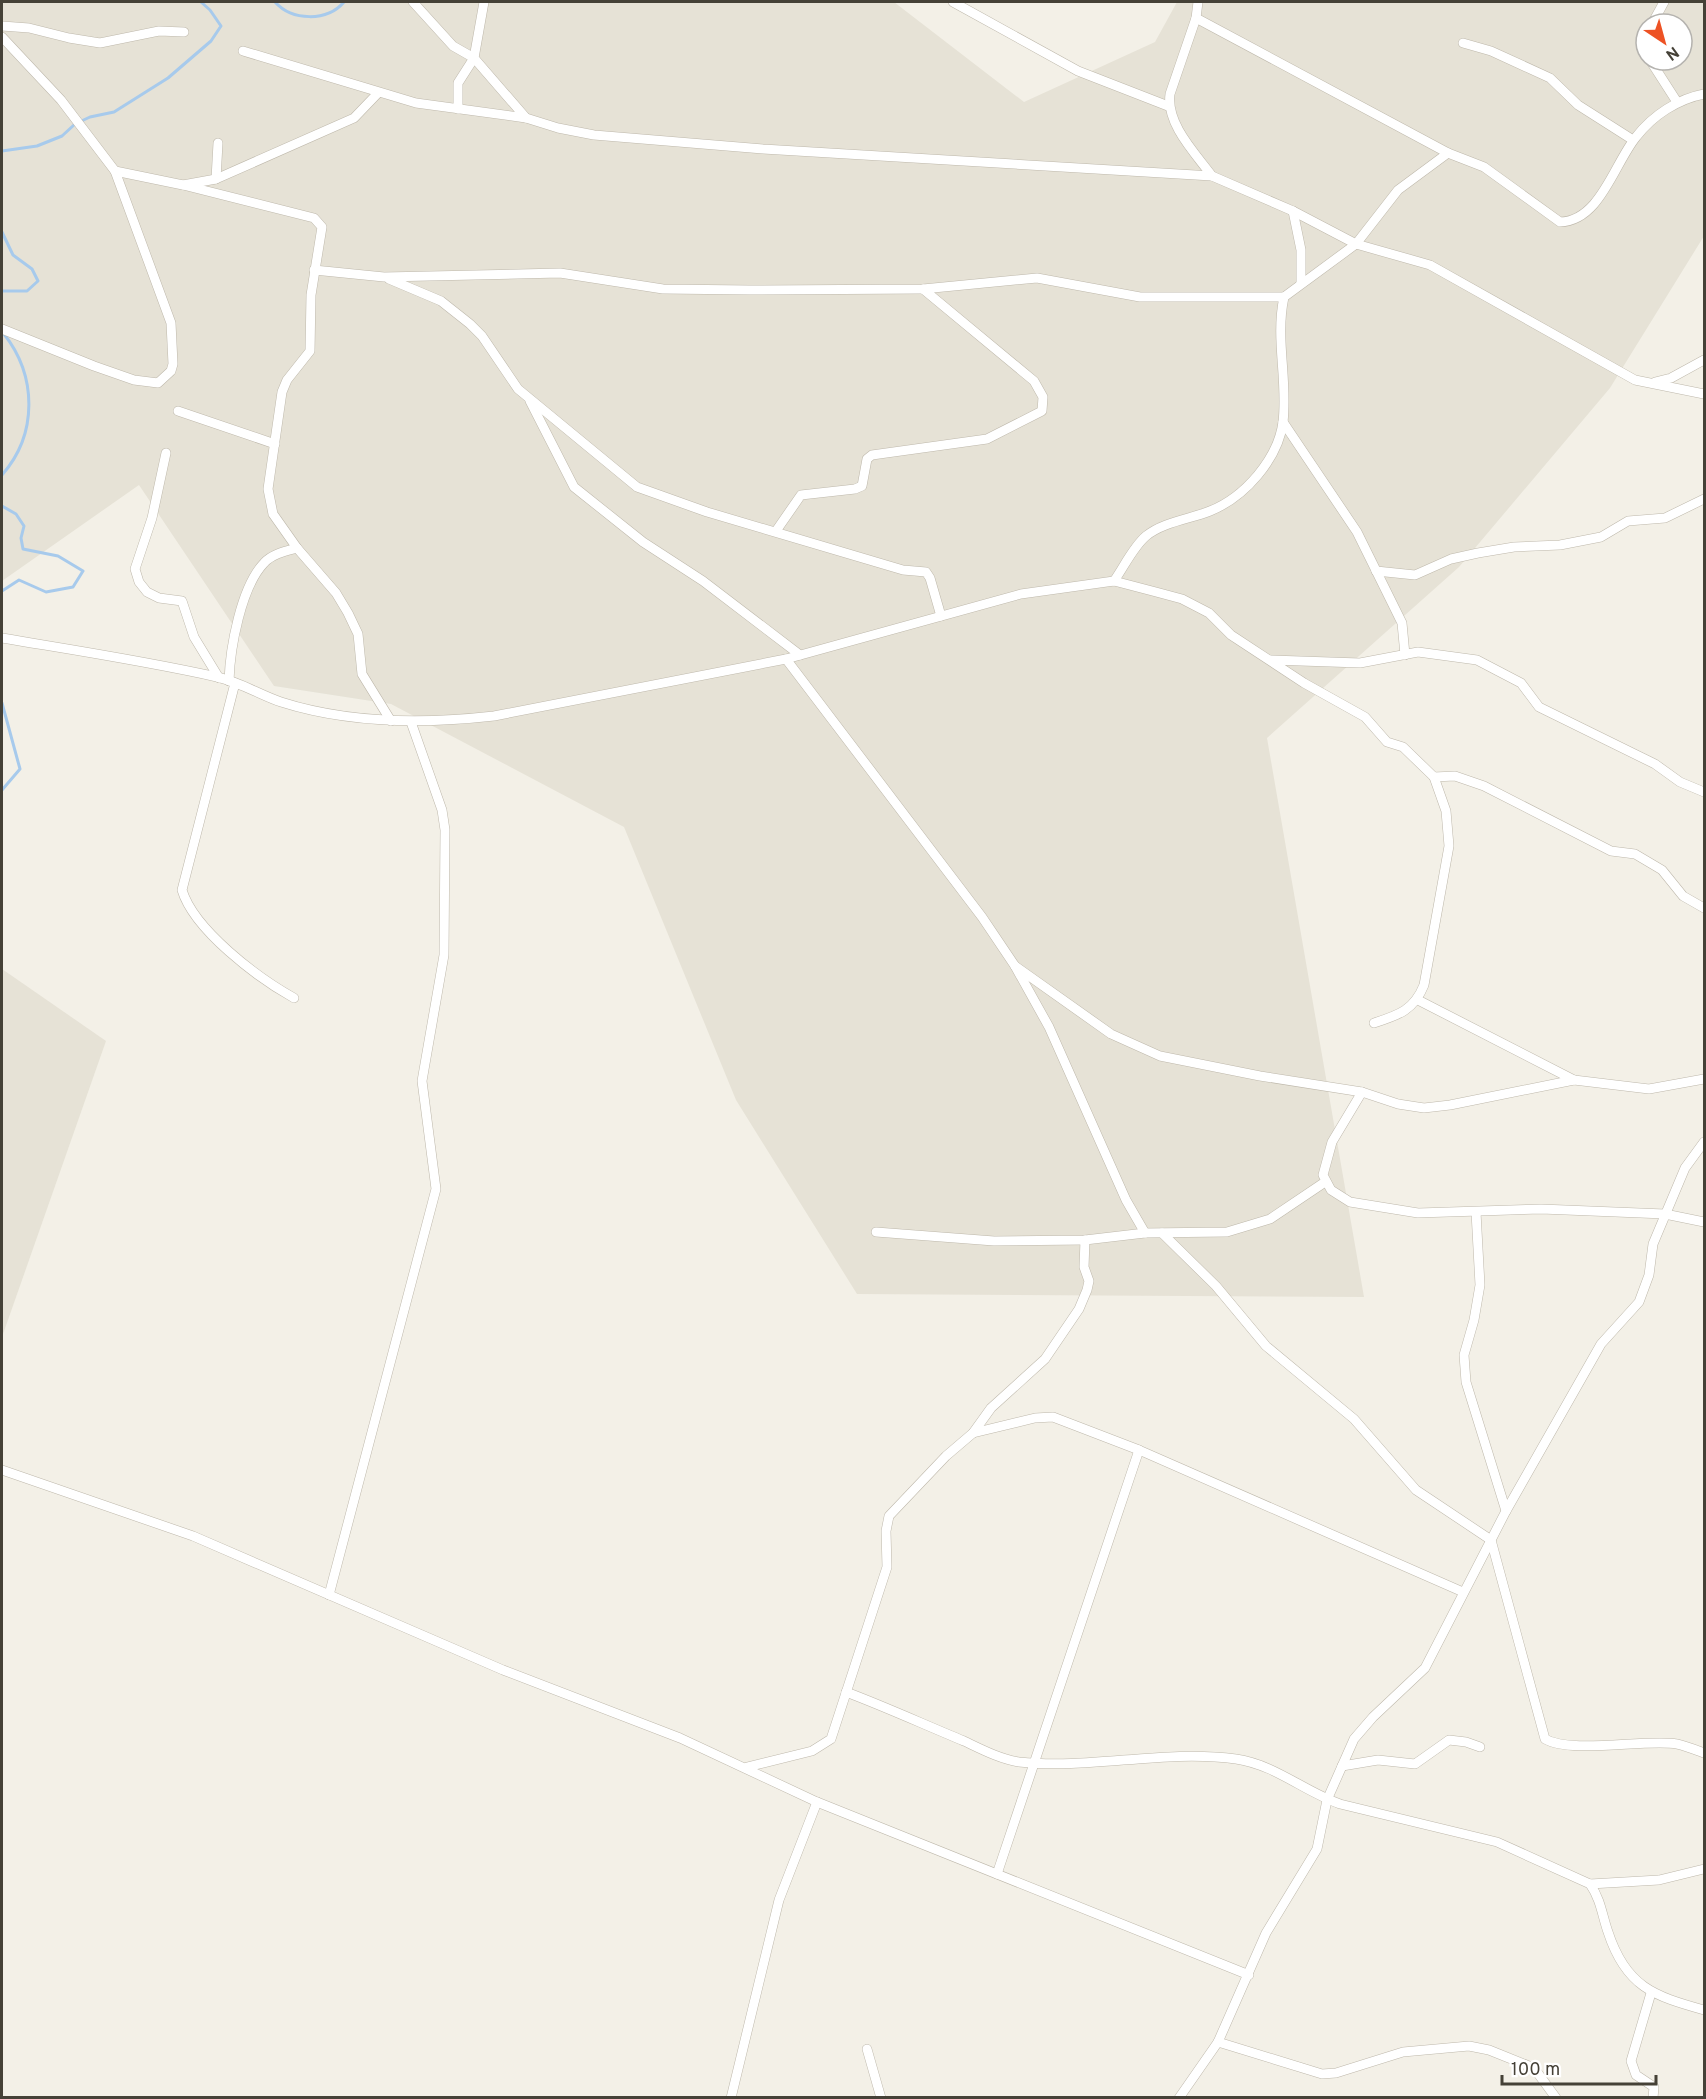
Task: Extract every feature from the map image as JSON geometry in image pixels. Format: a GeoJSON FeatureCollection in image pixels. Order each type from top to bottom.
{"type":"FeatureCollection","features":[{"type":"Feature","properties":{"kind":"street"},"geometry":{"type":"LineString","coordinates":[[413,2],[453,46],[474,58],[526,118]]}},
{"type":"Feature","properties":{"kind":"street"},"geometry":{"type":"LineString","coordinates":[[458,109],[458,83],[474,58],[484,2]]}},
{"type":"Feature","properties":{"kind":"street"},"geometry":{"type":"LineString","coordinates":[[953,2],[1078,71],[1168,106]]}},
{"type":"Feature","properties":{"kind":"street"},"geometry":{"type":"LineString","coordinates":[[1198,2],[1196,18],[1168,106],[1191,148],[1212,176]]}},
{"type":"Feature","properties":{"kind":"street"},"geometry":{"type":"LineString","coordinates":[[1196,18],[1448,153],[1484,167],[1510,184],[1550,217],[1560,222],[1571,222],[1581,216],[1599,196],[1633,140],[1677,102],[1684,98],[1704,94]]}},
{"type":"Feature","properties":{"kind":"street"},"geometry":{"type":"LineString","coordinates":[[2,26],[29,28],[100,43],[159,32],[184,32]]}},
{"type":"Feature","properties":{"kind":"street"},"geometry":{"type":"LineString","coordinates":[[1463,43],[1491,51],[1550,78],[1578,105],[1633,140]]}},
{"type":"Feature","properties":{"kind":"street"},"geometry":{"type":"LineString","coordinates":[[2,329],[134,380],[158,383],[171,372],[173,339],[167,310],[115,171],[61,100],[3,44]]}},
{"type":"Feature","properties":{"kind":"street"},"geometry":{"type":"LineString","coordinates":[[243,51],[378,93],[458,109],[526,118],[558,129],[605,136],[763,149],[1212,176],[1293,212],[1356,244],[1430,265],[1624,375],[1704,394]]}},
{"type":"Feature","properties":{"kind":"street"},"geometry":{"type":"LineString","coordinates":[[1658,72],[1677,102]]}},
{"type":"Feature","properties":{"kind":"street"},"geometry":{"type":"LineString","coordinates":[[183,185],[216,179],[354,118],[378,93]]}},
{"type":"Feature","properties":{"kind":"street"},"geometry":{"type":"LineString","coordinates":[[216,179],[218,143]]}},
{"type":"Feature","properties":{"kind":"street"},"geometry":{"type":"LineString","coordinates":[[314,270],[384,277],[560,273],[663,289],[922,289],[1037,278],[1140,297],[1284,297],[1356,244],[1378,212],[1398,190],[1448,153]]}},
{"type":"Feature","properties":{"kind":"street"},"geometry":{"type":"LineString","coordinates":[[115,171],[183,185],[314,218],[322,227],[314,270],[310,351],[283,386],[276,444],[269,475],[269,501],[273,514],[297,548],[336,593],[348,613],[357,634],[364,681],[391,721]]}},
{"type":"Feature","properties":{"kind":"street"},"geometry":{"type":"LineString","coordinates":[[1293,212],[1301,250],[1301,283]]}},
{"type":"Feature","properties":{"kind":"street"},"geometry":{"type":"LineString","coordinates":[[384,277],[441,301],[470,324],[482,336],[507,377],[529,399],[637,487],[707,512],[903,570],[926,572],[930,578],[941,616]]}},
{"type":"Feature","properties":{"kind":"street"},"geometry":{"type":"LineString","coordinates":[[776,531],[801,495],[855,489],[862,486],[867,459],[872,455],[987,440],[1042,411],[1043,397],[1034,381],[922,289]]}},
{"type":"Feature","properties":{"kind":"street"},"geometry":{"type":"LineString","coordinates":[[1114,581],[1145,537],[1155,530],[1212,510],[1254,479],[1273,454],[1282,422],[1280,335],[1284,297]]}},
{"type":"Feature","properties":{"kind":"street"},"geometry":{"type":"LineString","coordinates":[[1652,383],[1671,378],[1704,360]]}},
{"type":"Feature","properties":{"kind":"street"},"geometry":{"type":"LineString","coordinates":[[529,399],[574,487],[643,542],[703,581],[800,655]]}},
{"type":"Feature","properties":{"kind":"street"},"geometry":{"type":"LineString","coordinates":[[178,411],[276,444]]}},
{"type":"Feature","properties":{"kind":"street"},"geometry":{"type":"LineString","coordinates":[[1282,422],[1357,532],[1402,622],[1405,654]]}},
{"type":"Feature","properties":{"kind":"street"},"geometry":{"type":"LineString","coordinates":[[166,453],[152,518],[137,561],[136,575],[143,588],[152,595],[182,601],[194,637],[219,678]]}},
{"type":"Feature","properties":{"kind":"street"},"geometry":{"type":"LineString","coordinates":[[1376,571],[1415,575],[1451,559],[1478,553],[1570,543],[1601,537],[1628,521],[1665,518],[1704,499]]}},
{"type":"Feature","properties":{"kind":"street"},"geometry":{"type":"LineString","coordinates":[[294,998],[254,974],[239,960],[189,906],[182,890],[232,682],[233,643],[255,573],[269,558],[297,548]]}},
{"type":"Feature","properties":{"kind":"street"},"geometry":{"type":"LineString","coordinates":[[2,638],[219,678],[280,702],[308,709],[391,721],[446,722],[494,716],[786,659],[1021,594],[1114,581],[1182,599],[1209,613],[1231,635],[1304,683],[1365,717],[1387,742],[1403,747],[1434,777],[1446,811],[1449,846],[1426,975],[1418,1000],[1395,1016],[1374,1023]]}},
{"type":"Feature","properties":{"kind":"street"},"geometry":{"type":"LineString","coordinates":[[1270,660],[1360,663],[1419,652],[1454,655],[1492,666],[1521,683],[1539,708],[1655,764],[1680,782],[1704,792]]}},
{"type":"Feature","properties":{"kind":"street"},"geometry":{"type":"LineString","coordinates":[[786,659],[982,917],[1015,966],[1049,1027],[1126,1200],[1145,1233]]}},
{"type":"Feature","properties":{"kind":"street"},"geometry":{"type":"LineString","coordinates":[[329,1594],[436,1189],[422,1082],[444,955],[444,830],[442,810],[411,722]]}},
{"type":"Feature","properties":{"kind":"street"},"geometry":{"type":"LineString","coordinates":[[1434,777],[1449,776],[1470,781],[1611,850],[1635,854],[1662,870],[1679,892],[1704,908]]}},
{"type":"Feature","properties":{"kind":"street"},"geometry":{"type":"LineString","coordinates":[[1015,966],[1111,1034],[1160,1056],[1260,1077],[1362,1092],[1398,1104],[1424,1108],[1574,1080],[1649,1089],[1704,1079]]}},
{"type":"Feature","properties":{"kind":"street"},"geometry":{"type":"LineString","coordinates":[[1418,1000],[1574,1080]]}},
{"type":"Feature","properties":{"kind":"street"},"geometry":{"type":"LineString","coordinates":[[1362,1092],[1332,1143],[1324,1166],[1325,1182],[1337,1196],[1364,1206],[1418,1213],[1541,1209],[1665,1214],[1704,1222]]}},
{"type":"Feature","properties":{"kind":"street"},"geometry":{"type":"LineString","coordinates":[[1179,2097],[1218,2042],[1266,1933],[1317,1849],[1327,1800],[1363,1728],[1425,1668],[1506,1511],[1601,1344],[1639,1302],[1649,1275],[1653,1244],[1665,1214],[1685,1168],[1704,1142]]}},
{"type":"Feature","properties":{"kind":"street"},"geometry":{"type":"LineString","coordinates":[[876,1232],[994,1241],[1085,1240],[1145,1233],[1227,1232],[1270,1219],[1325,1182]]}},
{"type":"Feature","properties":{"kind":"street"},"geometry":{"type":"LineString","coordinates":[[1476,1212],[1480,1285],[1474,1320],[1464,1355],[1466,1382],[1506,1511]]}},
{"type":"Feature","properties":{"kind":"street"},"geometry":{"type":"LineString","coordinates":[[1162,1233],[1216,1286],[1266,1346],[1354,1419],[1416,1490],[1491,1540],[1545,1739],[1551,1742],[1580,1745],[1675,1744],[1704,1753]]}},
{"type":"Feature","properties":{"kind":"street"},"geometry":{"type":"LineString","coordinates":[[747,1767],[812,1751],[825,1744],[835,1729],[887,1567],[886,1531],[889,1516],[946,1456],[973,1433],[984,1415],[1045,1359],[1079,1310],[1089,1286],[1084,1267],[1085,1240]]}},
{"type":"Feature","properties":{"kind":"street"},"geometry":{"type":"LineString","coordinates":[[973,1433],[1035,1418],[1053,1417],[1139,1450],[1463,1592]]}},
{"type":"Feature","properties":{"kind":"street"},"geometry":{"type":"LineString","coordinates":[[997,1874],[1032,1762],[1139,1450]]}},
{"type":"Feature","properties":{"kind":"street"},"geometry":{"type":"LineString","coordinates":[[2,1470],[193,1536],[503,1670],[670,1734],[747,1767],[817,1802],[1248,1976]]}},
{"type":"Feature","properties":{"kind":"street"},"geometry":{"type":"LineString","coordinates":[[846,1692],[1017,1762],[1078,1765],[1119,1758],[1158,1756],[1236,1759],[1278,1770],[1327,1800],[1497,1842],[1590,1884],[1659,1880],[1704,1869]]}},
{"type":"Feature","properties":{"kind":"street"},"geometry":{"type":"LineString","coordinates":[[1342,1766],[1378,1760],[1415,1764],[1449,1740],[1480,1747]]}},
{"type":"Feature","properties":{"kind":"street"},"geometry":{"type":"LineString","coordinates":[[730,2097],[779,1900],[817,1802]]}},
{"type":"Feature","properties":{"kind":"street"},"geometry":{"type":"LineString","coordinates":[[1590,1884],[1600,1900],[1607,1930],[1621,1962],[1651,1993],[1704,2010]]}},
{"type":"Feature","properties":{"kind":"street"},"geometry":{"type":"LineString","coordinates":[[1651,1993],[1632,2061],[1636,2075],[1654,2087],[1653,2097]]}},
{"type":"Feature","properties":{"kind":"street"},"geometry":{"type":"LineString","coordinates":[[1218,2042],[1322,2074],[1336,2073],[1403,2052],[1478,2047],[1534,2068],[1556,2097]]}},
{"type":"Feature","properties":{"kind":"street"},"geometry":{"type":"LineString","coordinates":[[867,2049],[881,2097]]}},
{"type":"Feature","properties":{"kind":"shaded area"},"geometry":{"type":"Polygon","coordinates":[[[2,2],[894,2],[1024,102],[1155,42],[1177,2],[1704,2],[1704,236],[1610,388],[1459,567],[1267,738],[1364,1297],[857,1294],[736,1100],[624,827],[391,704],[274,686],[139,485],[2,581],[2,2]]]}},
{"type":"Feature","properties":{"kind":"shaded area"},"geometry":{"type":"Polygon","coordinates":[[[2,969],[106,1041],[2,1337],[2,969]]]}},
{"type":"Feature","properties":{"kind":"waterway"},"geometry":{"type":"LineString","coordinates":[[2,151],[37,146],[62,136],[75,124],[90,117],[114,112],[168,78],[211,41],[221,26],[201,2]]}},
{"type":"Feature","properties":{"kind":"waterway"},"geometry":{"type":"LineString","coordinates":[[275,2],[291,13],[310,17],[328,13],[337,9],[344,2]]}},
{"type":"Feature","properties":{"kind":"waterway"},"geometry":{"type":"LineString","coordinates":[[2,232],[13,255],[32,269],[38,281],[27,291],[2,291]]}},
{"type":"Feature","properties":{"kind":"waterway"},"geometry":{"type":"LineString","coordinates":[[2,475],[14,459],[22,442],[29,405],[23,368],[4,334]]}},
{"type":"Feature","properties":{"kind":"waterway"},"geometry":{"type":"LineString","coordinates":[[2,506],[16,514],[24,526],[21,538],[23,549],[58,556],[83,571],[73,587],[46,592],[19,580],[2,591]]}},
{"type":"Feature","properties":{"kind":"waterway"},"geometry":{"type":"LineString","coordinates":[[2,703],[20,769],[2,790]]}}]}
